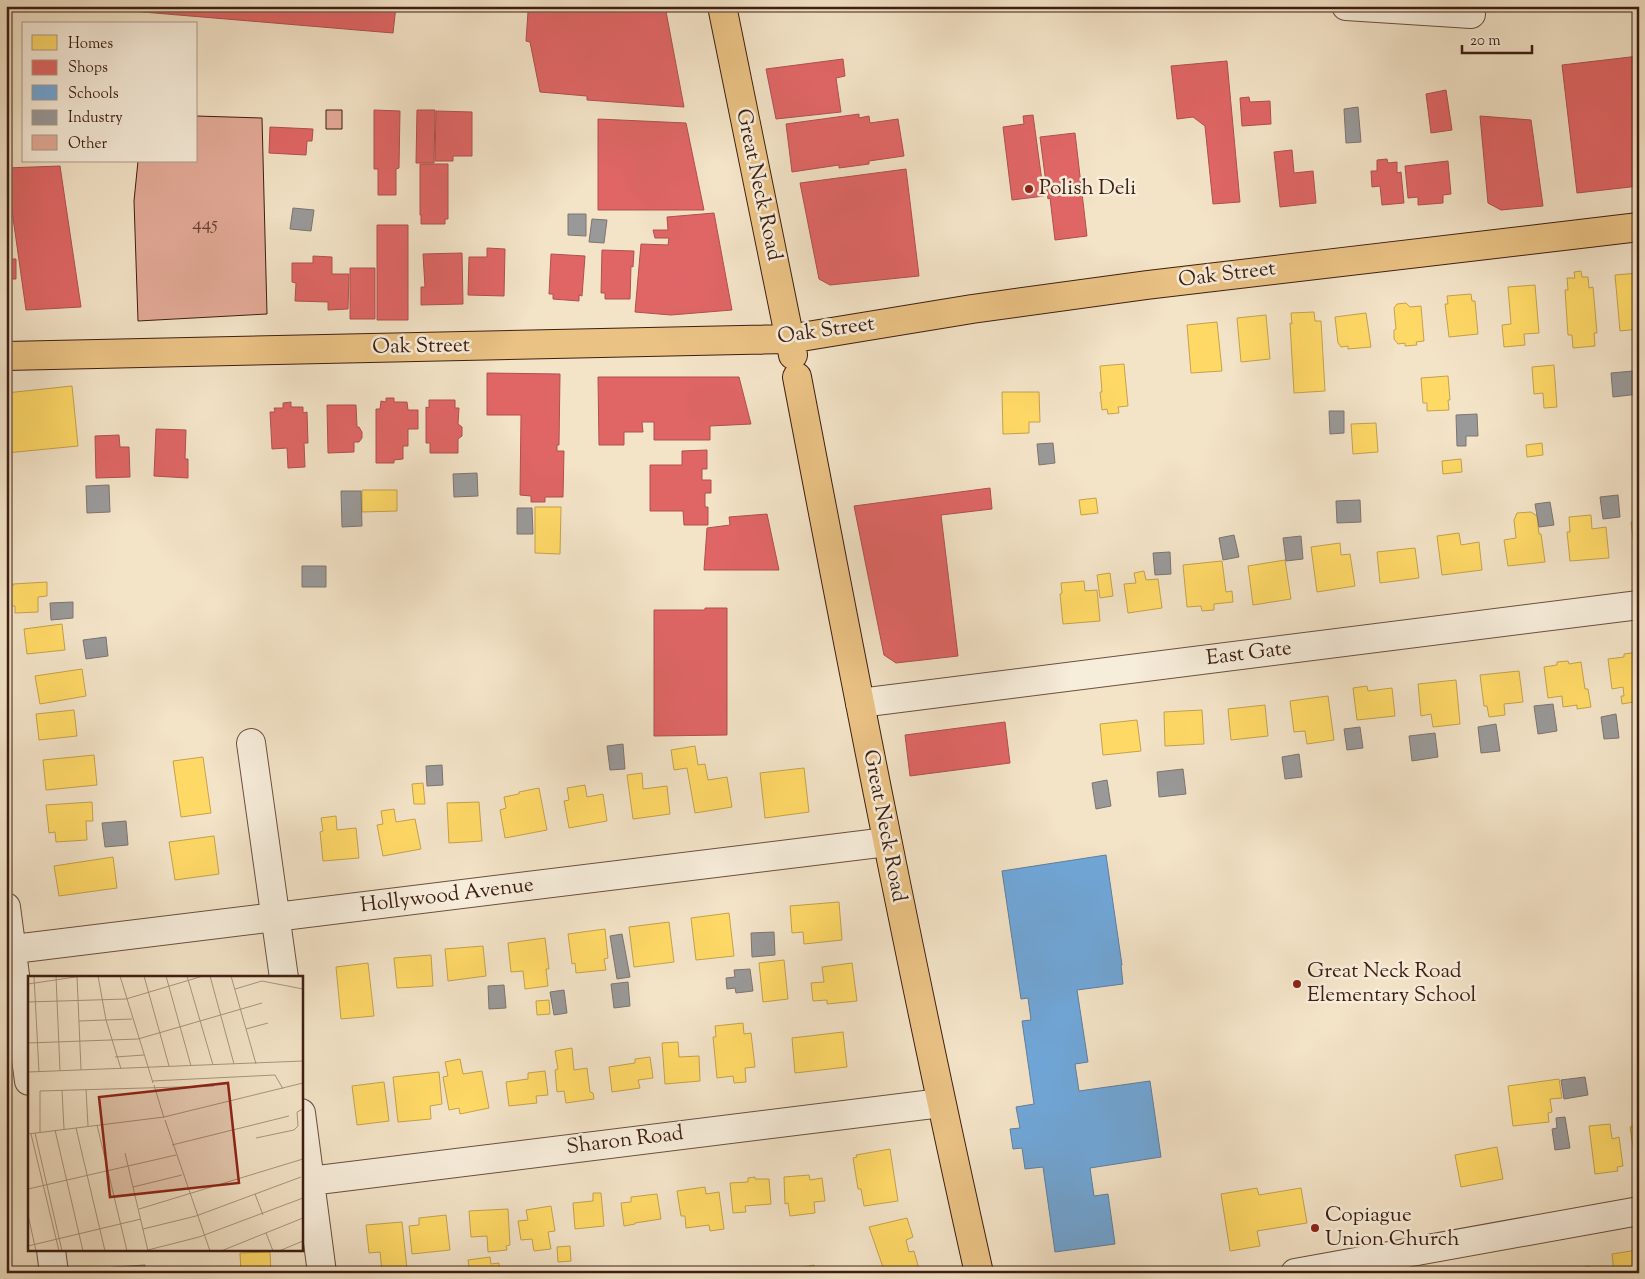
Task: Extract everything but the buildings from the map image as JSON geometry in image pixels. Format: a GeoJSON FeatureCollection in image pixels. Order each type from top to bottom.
{"type":"FeatureCollection","features":[{"type":"Feature","properties":{"kind":"main road","name":"Great Neck Road"},"geometry":{"type":"LineString","coordinates":[[722,6],[887,842],[941,1103],[979,1273]]}},
{"type":"Feature","properties":{"kind":"main road","name":"Oak Street"},"geometry":{"type":"LineString","coordinates":[[6,356],[793,360],[972,309],[1147,285],[1639,227]]}},
{"type":"Feature","properties":{"kind":"street"},"geometry":{"type":"LineString","coordinates":[[1346,6],[1471,14]]}},
{"type":"Feature","properties":{"kind":"street","name":"East Gate"},"geometry":{"type":"LineString","coordinates":[[860,703],[1639,605]]}},
{"type":"Feature","properties":{"kind":"street"},"geometry":{"type":"LineString","coordinates":[[251,742],[284,976]]}},
{"type":"Feature","properties":{"kind":"street","name":"Hollywood Avenue"},"geometry":{"type":"LineString","coordinates":[[9,950],[887,842]]}},
{"type":"Feature","properties":{"kind":"street"},"geometry":{"type":"LineString","coordinates":[[6,907],[9,950],[28,1074]]}},
{"type":"Feature","properties":{"kind":"street","name":"Sharon Road"},"geometry":{"type":"LineString","coordinates":[[310,1180],[941,1103]]}},
{"type":"Feature","properties":{"kind":"street"},"geometry":{"type":"LineString","coordinates":[[302,1120],[322,1273]]}},
{"type":"Feature","properties":{"kind":"street"},"geometry":{"type":"LineString","coordinates":[[1295,1273],[1639,1211]]}},
{"type":"Feature","properties":{"kind":"street"},"geometry":{"type":"LineString","coordinates":[[51,1252],[54,1273]]}},
{"type":"Feature","properties":{"kind":"place","name":"Polish Deli"},"geometry":{"type":"Point","coordinates":[1029,189]}},
{"type":"Feature","properties":{"kind":"place","name":"Great Neck Road Elementary School"},"geometry":{"type":"Point","coordinates":[1297,984]}},
{"type":"Feature","properties":{"kind":"place","name":"Copiague Union Church"},"geometry":{"type":"Point","coordinates":[1315,1228]}}]}
